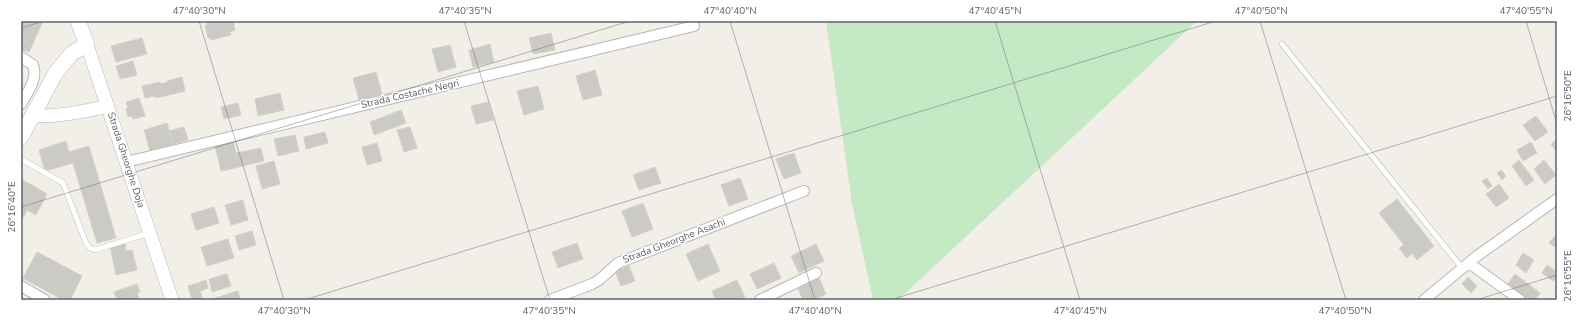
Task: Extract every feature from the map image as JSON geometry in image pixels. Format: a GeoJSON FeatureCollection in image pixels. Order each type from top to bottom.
{"type":"FeatureCollection","features":[{"type":"Feature","properties":{"kind":"main road","name":"Strada Gheorghe Doja"},"geometry":{"type":"LineString","coordinates":[[78,21],[87,45]]}},
{"type":"Feature","properties":{"kind":"main road"},"geometry":{"type":"LineString","coordinates":[[21,137],[59,68],[72,54],[87,45]]}},
{"type":"Feature","properties":{"kind":"street","name":"Strada Costache Negri"},"geometry":{"type":"LineString","coordinates":[[126,162],[694,26]]}},
{"type":"Feature","properties":{"kind":"street","name":"Strada Gheorghe Doja"},"geometry":{"type":"LineString","coordinates":[[87,45],[172,300]]}},
{"type":"Feature","properties":{"kind":"street"},"geometry":{"type":"LineString","coordinates":[[21,57],[34,65],[35,71],[35,77],[21,104]]}},
{"type":"Feature","properties":{"kind":"street"},"geometry":{"type":"LineString","coordinates":[[32,116],[69,114],[108,106]]}},
{"type":"Feature","properties":{"kind":"street","name":"Strada Gheorghe Asachi"},"geometry":{"type":"LineString","coordinates":[[550,300],[592,284],[599,280],[618,263],[804,191]]}},
{"type":"Feature","properties":{"kind":"street"},"geometry":{"type":"LineString","coordinates":[[1430,298],[1465,265],[1557,199]]}},
{"type":"Feature","properties":{"kind":"street"},"geometry":{"type":"LineString","coordinates":[[1465,265],[1520,300]]}},
{"type":"Feature","properties":{"kind":"street"},"geometry":{"type":"LineString","coordinates":[[760,300],[816,273]]}},
{"type":"Feature","properties":{"kind":"street"},"geometry":{"type":"LineString","coordinates":[[21,286],[45,300]]}},
{"type":"Feature","properties":{"kind":"lane"},"geometry":{"type":"LineString","coordinates":[[1282,44],[1465,265]]}},
{"type":"Feature","properties":{"kind":"lane"},"geometry":{"type":"LineString","coordinates":[[21,159],[63,183],[86,243],[90,248],[95,250],[150,232]]}},
{"type":"Feature","properties":{"kind":"green space"},"geometry":{"type":"Polygon","coordinates":[[[826,21],[1197,21],[898,300],[873,300],[852,203],[826,21]]]}},
{"type":"Feature","properties":{"kind":"building"},"geometry":{"type":"Polygon","coordinates":[[[21,21],[43,21],[29,52],[21,49],[21,21]]]}},
{"type":"Feature","properties":{"kind":"building"},"geometry":{"type":"Polygon","coordinates":[[[233,21],[235,30],[230,32],[231,35],[211,40],[208,38],[205,25],[207,25],[207,22],[233,21]]]}},
{"type":"Feature","properties":{"kind":"building"},"geometry":{"type":"Polygon","coordinates":[[[551,33],[555,50],[533,54],[529,38],[551,33]]]}},
{"type":"Feature","properties":{"kind":"building"},"geometry":{"type":"Polygon","coordinates":[[[142,38],[147,54],[116,62],[111,46],[142,38]]]}},
{"type":"Feature","properties":{"kind":"building"},"geometry":{"type":"Polygon","coordinates":[[[490,44],[494,62],[473,67],[469,50],[490,44]]]}},
{"type":"Feature","properties":{"kind":"building"},"geometry":{"type":"Polygon","coordinates":[[[450,45],[456,67],[438,72],[432,49],[450,45]]]}},
{"type":"Feature","properties":{"kind":"building"},"geometry":{"type":"Polygon","coordinates":[[[133,61],[137,75],[120,79],[116,66],[133,61]]]}},
{"type":"Feature","properties":{"kind":"building"},"geometry":{"type":"Polygon","coordinates":[[[595,70],[602,95],[583,100],[576,76],[595,70]]]}},
{"type":"Feature","properties":{"kind":"building"},"geometry":{"type":"Polygon","coordinates":[[[376,72],[382,94],[359,100],[353,78],[376,72]]]}},
{"type":"Feature","properties":{"kind":"building"},"geometry":{"type":"Polygon","coordinates":[[[182,77],[185,91],[156,98],[155,96],[145,98],[142,86],[160,82],[161,84],[182,77]]]}},
{"type":"Feature","properties":{"kind":"building"},"geometry":{"type":"Polygon","coordinates":[[[538,86],[544,109],[524,115],[517,91],[538,86]]]}},
{"type":"Feature","properties":{"kind":"building"},"geometry":{"type":"Polygon","coordinates":[[[280,93],[284,110],[258,116],[255,99],[280,93]]]}},
{"type":"Feature","properties":{"kind":"building"},"geometry":{"type":"Polygon","coordinates":[[[139,98],[145,116],[133,119],[132,116],[128,117],[126,102],[139,98]]]}},
{"type":"Feature","properties":{"kind":"building"},"geometry":{"type":"Polygon","coordinates":[[[488,102],[493,120],[476,124],[471,106],[488,102]]]}},
{"type":"Feature","properties":{"kind":"building"},"geometry":{"type":"Polygon","coordinates":[[[238,103],[241,115],[224,119],[221,107],[238,103]]]}},
{"type":"Feature","properties":{"kind":"building"},"geometry":{"type":"Polygon","coordinates":[[[401,110],[406,123],[374,135],[370,122],[401,110]]]}},
{"type":"Feature","properties":{"kind":"building"},"geometry":{"type":"Polygon","coordinates":[[[1536,116],[1548,132],[1535,141],[1523,125],[1536,116]]]}},
{"type":"Feature","properties":{"kind":"building"},"geometry":{"type":"Polygon","coordinates":[[[167,123],[173,144],[150,151],[144,130],[167,123]]]}},
{"type":"Feature","properties":{"kind":"building"},"geometry":{"type":"Polygon","coordinates":[[[184,127],[188,140],[173,144],[169,131],[184,127]]]}},
{"type":"Feature","properties":{"kind":"building"},"geometry":{"type":"Polygon","coordinates":[[[410,127],[417,148],[404,152],[397,130],[410,127]]]}},
{"type":"Feature","properties":{"kind":"building"},"geometry":{"type":"Polygon","coordinates":[[[325,132],[328,143],[306,149],[304,137],[325,132]]]}},
{"type":"Feature","properties":{"kind":"building"},"geometry":{"type":"Polygon","coordinates":[[[295,135],[299,151],[278,156],[274,139],[295,135]]]}},
{"type":"Feature","properties":{"kind":"building"},"geometry":{"type":"Polygon","coordinates":[[[233,140],[239,167],[221,171],[215,145],[233,140]]]}},
{"type":"Feature","properties":{"kind":"building"},"geometry":{"type":"Polygon","coordinates":[[[1556,140],[1557,141],[1557,152],[1551,144],[1556,140]]]}},
{"type":"Feature","properties":{"kind":"building"},"geometry":{"type":"Polygon","coordinates":[[[66,141],[69,152],[89,146],[116,238],[97,243],[73,163],[45,171],[39,150],[66,141]]]}},
{"type":"Feature","properties":{"kind":"building"},"geometry":{"type":"Polygon","coordinates":[[[1531,142],[1537,153],[1523,161],[1517,150],[1531,142]]]}},
{"type":"Feature","properties":{"kind":"building"},"geometry":{"type":"Polygon","coordinates":[[[377,143],[382,161],[367,165],[362,147],[377,143]]]}},
{"type":"Feature","properties":{"kind":"building"},"geometry":{"type":"Polygon","coordinates":[[[261,148],[264,161],[239,167],[236,153],[261,148]]]}},
{"type":"Feature","properties":{"kind":"building"},"geometry":{"type":"Polygon","coordinates":[[[794,153],[801,173],[784,179],[776,159],[794,153]]]}},
{"type":"Feature","properties":{"kind":"building"},"geometry":{"type":"Polygon","coordinates":[[[1519,160],[1534,180],[1526,186],[1512,166],[1519,160]]]}},
{"type":"Feature","properties":{"kind":"building"},"geometry":{"type":"Polygon","coordinates":[[[1544,160],[1556,175],[1545,184],[1534,169],[1544,160]]]}},
{"type":"Feature","properties":{"kind":"building"},"geometry":{"type":"Polygon","coordinates":[[[274,161],[280,184],[262,189],[256,166],[274,161]]]}},
{"type":"Feature","properties":{"kind":"building"},"geometry":{"type":"Polygon","coordinates":[[[655,167],[661,183],[639,190],[633,175],[655,167]]]}},
{"type":"Feature","properties":{"kind":"building"},"geometry":{"type":"Polygon","coordinates":[[[1501,170],[1506,176],[1502,180],[1497,173],[1501,170]]]}},
{"type":"Feature","properties":{"kind":"building"},"geometry":{"type":"Polygon","coordinates":[[[740,178],[748,199],[729,206],[721,185],[740,178]]]}},
{"type":"Feature","properties":{"kind":"building"},"geometry":{"type":"Polygon","coordinates":[[[1487,178],[1492,186],[1488,189],[1482,181],[1487,178]]]}},
{"type":"Feature","properties":{"kind":"building"},"geometry":{"type":"Polygon","coordinates":[[[21,179],[39,189],[21,221],[21,179]]]}},
{"type":"Feature","properties":{"kind":"building"},"geometry":{"type":"Polygon","coordinates":[[[1499,184],[1509,198],[1496,207],[1486,194],[1499,184]]]}},
{"type":"Feature","properties":{"kind":"building"},"geometry":{"type":"Polygon","coordinates":[[[39,189],[47,194],[36,215],[27,210],[39,189]]]}},
{"type":"Feature","properties":{"kind":"building"},"geometry":{"type":"Polygon","coordinates":[[[1397,199],[1434,246],[1417,260],[1412,253],[1407,258],[1399,248],[1404,245],[1379,213],[1397,199]]]}},
{"type":"Feature","properties":{"kind":"building"},"geometry":{"type":"Polygon","coordinates":[[[243,200],[248,220],[231,225],[225,205],[243,200]]]}},
{"type":"Feature","properties":{"kind":"building"},"geometry":{"type":"Polygon","coordinates":[[[643,203],[653,229],[632,237],[622,211],[643,203]]]}},
{"type":"Feature","properties":{"kind":"building"},"geometry":{"type":"Polygon","coordinates":[[[214,207],[219,223],[196,230],[191,214],[214,207]]]}},
{"type":"Feature","properties":{"kind":"building"},"geometry":{"type":"Polygon","coordinates":[[[252,231],[256,245],[239,250],[235,236],[252,231]]]}},
{"type":"Feature","properties":{"kind":"building"},"geometry":{"type":"Polygon","coordinates":[[[1557,233],[1557,245],[1555,247],[1549,243],[1557,233]]]}},
{"type":"Feature","properties":{"kind":"building"},"geometry":{"type":"Polygon","coordinates":[[[228,239],[234,258],[207,266],[201,247],[228,239]]]}},
{"type":"Feature","properties":{"kind":"building"},"geometry":{"type":"Polygon","coordinates":[[[125,243],[126,251],[132,250],[137,270],[116,275],[110,246],[125,243]]]}},
{"type":"Feature","properties":{"kind":"building"},"geometry":{"type":"Polygon","coordinates":[[[577,243],[583,259],[558,268],[552,252],[577,243]]]}},
{"type":"Feature","properties":{"kind":"building"},"geometry":{"type":"Polygon","coordinates":[[[708,244],[720,271],[698,281],[686,254],[708,244]]]}},
{"type":"Feature","properties":{"kind":"building"},"geometry":{"type":"Polygon","coordinates":[[[816,244],[824,261],[799,273],[791,256],[816,244]]]}},
{"type":"Feature","properties":{"kind":"building"},"geometry":{"type":"Polygon","coordinates":[[[37,252],[82,276],[70,300],[63,300],[23,278],[37,252]]]}},
{"type":"Feature","properties":{"kind":"building"},"geometry":{"type":"Polygon","coordinates":[[[1523,253],[1534,260],[1526,273],[1516,265],[1523,253]]]}},
{"type":"Feature","properties":{"kind":"building"},"geometry":{"type":"Polygon","coordinates":[[[774,263],[781,278],[757,289],[750,274],[774,263]]]}},
{"type":"Feature","properties":{"kind":"building"},"geometry":{"type":"Polygon","coordinates":[[[1547,265],[1557,272],[1557,276],[1553,281],[1542,273],[1547,265]]]}},
{"type":"Feature","properties":{"kind":"building"},"geometry":{"type":"Polygon","coordinates":[[[629,266],[635,281],[621,286],[615,271],[629,266]]]}},
{"type":"Feature","properties":{"kind":"building"},"geometry":{"type":"Polygon","coordinates":[[[227,274],[231,286],[212,292],[209,279],[227,274]]]}},
{"type":"Feature","properties":{"kind":"building"},"geometry":{"type":"Polygon","coordinates":[[[1515,274],[1540,293],[1535,300],[1527,300],[1507,285],[1515,274]]]}},
{"type":"Feature","properties":{"kind":"building"},"geometry":{"type":"Polygon","coordinates":[[[1468,277],[1477,286],[1471,293],[1462,284],[1468,277]]]}},
{"type":"Feature","properties":{"kind":"building"},"geometry":{"type":"Polygon","coordinates":[[[819,278],[826,294],[814,300],[803,300],[798,289],[819,278]]]}},
{"type":"Feature","properties":{"kind":"building"},"geometry":{"type":"Polygon","coordinates":[[[206,280],[208,288],[200,291],[198,283],[206,280]]]}},
{"type":"Feature","properties":{"kind":"building"},"geometry":{"type":"Polygon","coordinates":[[[737,280],[745,297],[739,300],[716,300],[712,291],[737,280]]]}},
{"type":"Feature","properties":{"kind":"building"},"geometry":{"type":"Polygon","coordinates":[[[198,283],[202,298],[192,300],[188,286],[198,283]]]}},
{"type":"Feature","properties":{"kind":"building"},"geometry":{"type":"Polygon","coordinates":[[[137,284],[140,292],[137,293],[140,300],[117,300],[114,292],[137,284]]]}},
{"type":"Feature","properties":{"kind":"building"},"geometry":{"type":"Polygon","coordinates":[[[238,291],[240,300],[209,300],[238,291]]]}}]}
